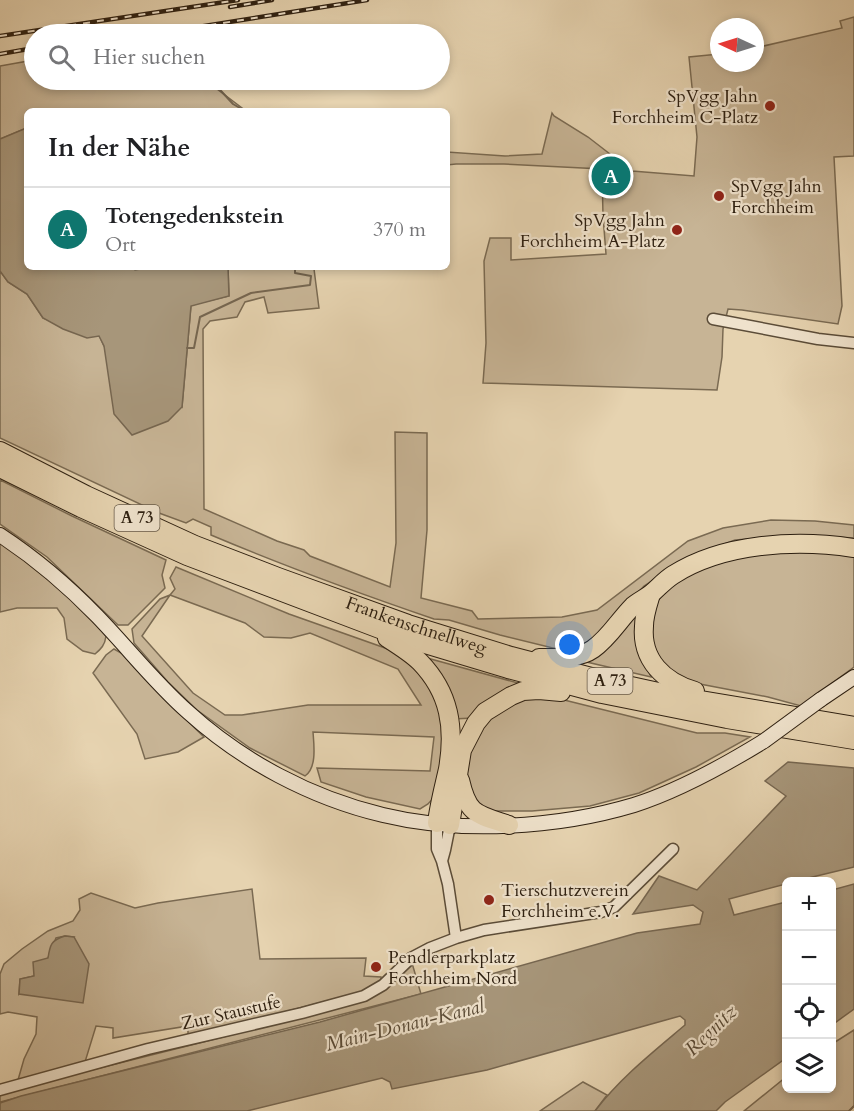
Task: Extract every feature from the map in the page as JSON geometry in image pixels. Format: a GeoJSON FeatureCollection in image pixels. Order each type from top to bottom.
{"type":"FeatureCollection","features":[{"type":"Feature","properties":{"kind":"highway","name":"Frankenschnellweg"},"geometry":{"type":"LineString","coordinates":[[0,451],[86,495],[195,545],[408,624],[511,656],[599,679],[711,702],[854,726]]}},
{"type":"Feature","properties":{"kind":"highway","name":"Frankenschnellweg"},"geometry":{"type":"LineString","coordinates":[[0,468],[187,556],[398,636],[602,694],[728,719],[854,740]]}},
{"type":"Feature","properties":{"kind":"highway"},"geometry":{"type":"LineString","coordinates":[[511,656],[563,657],[579,655],[592,650],[608,636],[634,606],[665,581],[706,559],[733,550],[782,544],[854,548]]}},
{"type":"Feature","properties":{"kind":"highway"},"geometry":{"type":"LineString","coordinates":[[651,594],[644,633],[647,652],[652,662],[665,677],[675,684],[698,692],[711,702]]}},
{"type":"Feature","properties":{"kind":"highway"},"geometry":{"type":"LineString","coordinates":[[365,623],[419,661],[432,676],[450,714],[451,737],[448,766],[439,803],[444,824]]}},
{"type":"Feature","properties":{"kind":"highway"},"geometry":{"type":"LineString","coordinates":[[444,824],[462,750],[476,723],[485,712],[511,696],[523,692],[540,690],[602,694]]}},
{"type":"Feature","properties":{"kind":"highway"},"geometry":{"type":"LineString","coordinates":[[458,772],[464,798],[471,809],[481,816],[509,825]]}},
{"type":"Feature","properties":{"kind":"main road"},"geometry":{"type":"LineString","coordinates":[[0,535],[46,568],[72,592],[187,712],[219,738],[248,758],[303,787],[354,807],[384,815],[444,824],[509,825],[550,823],[587,817],[636,804],[710,772],[764,741],[854,677]]}},
{"type":"Feature","properties":{"kind":"street"},"geometry":{"type":"LineString","coordinates":[[712,319],[818,339],[854,343]]}},
{"type":"Feature","properties":{"kind":"street"},"geometry":{"type":"LineString","coordinates":[[444,824],[446,850],[442,861],[456,938]]}},
{"type":"Feature","properties":{"kind":"street","name":"Zur Staustufe"},"geometry":{"type":"LineString","coordinates":[[0,1090],[148,1049],[364,996],[383,985],[411,958],[456,938],[484,930],[601,912],[614,907],[673,849]]}},
{"type":"Feature","properties":{"kind":"shaded area","name":"SpVgg Jahn Forchheim"},"geometry":{"type":"Polygon","coordinates":[[[854,17],[854,156],[834,157],[842,306],[838,324],[728,309],[723,329],[717,390],[483,383],[486,343],[484,261],[490,238],[511,238],[511,260],[606,254],[602,169],[504,164],[450,165],[450,152],[505,156],[542,154],[552,113],[632,171],[694,176],[697,137],[689,57],[710,55],[710,72],[764,72],[764,46],[842,28],[840,21],[854,17]]]}},
{"type":"Feature","properties":{"kind":"shaded area"},"geometry":{"type":"Polygon","coordinates":[[[24,62],[24,90],[218,90],[242,108],[24,108],[24,129],[0,139],[0,66],[24,62]]]}},
{"type":"Feature","properties":{"kind":"shaded area"},"geometry":{"type":"Polygon","coordinates":[[[228,270],[314,270],[319,308],[268,313],[264,297],[245,302],[237,317],[210,321],[203,329],[204,509],[277,541],[304,550],[310,556],[390,587],[396,543],[395,432],[427,433],[427,530],[421,598],[472,611],[478,619],[562,617],[597,610],[688,541],[723,528],[771,520],[815,521],[854,525],[854,538],[798,535],[735,540],[687,558],[644,586],[599,637],[578,648],[561,650],[449,620],[434,619],[321,579],[211,535],[211,527],[193,519],[186,523],[159,513],[0,438],[0,271],[8,282],[27,294],[43,318],[99,335],[104,346],[182,407],[191,305],[229,296],[228,270]]]}},
{"type":"Feature","properties":{"kind":"shaded area"},"geometry":{"type":"Polygon","coordinates":[[[0,480],[166,560],[162,575],[165,588],[128,625],[118,625],[47,557],[0,524],[0,480]]]}},
{"type":"Feature","properties":{"kind":"shaded area"},"geometry":{"type":"Polygon","coordinates":[[[0,542],[8,546],[87,613],[106,636],[104,644],[95,654],[83,651],[67,639],[64,618],[57,608],[17,608],[0,612],[0,542]]]}},
{"type":"Feature","properties":{"kind":"shaded area"},"geometry":{"type":"Polygon","coordinates":[[[779,552],[854,554],[854,667],[801,706],[768,697],[679,680],[656,659],[649,630],[657,602],[665,591],[691,573],[731,558],[779,552]]]}},
{"type":"Feature","properties":{"kind":"shaded area"},"geometry":{"type":"Polygon","coordinates":[[[176,567],[289,614],[402,654],[438,694],[446,723],[436,795],[420,809],[366,797],[321,782],[317,768],[430,771],[434,737],[313,732],[313,762],[305,776],[250,748],[197,710],[168,682],[134,643],[132,629],[160,599],[170,595],[175,589],[170,578],[176,567]],[[170,595],[142,636],[193,693],[225,715],[242,715],[308,705],[421,705],[398,669],[310,633],[291,638],[264,637],[245,623],[170,595]]]}},
{"type":"Feature","properties":{"kind":"shaded area"},"geometry":{"type":"Polygon","coordinates":[[[639,604],[645,661],[651,677],[578,660],[639,604]]]}},
{"type":"Feature","properties":{"kind":"shaded area"},"geometry":{"type":"Polygon","coordinates":[[[114,649],[123,654],[204,737],[178,752],[145,759],[137,734],[93,673],[106,655],[114,649]]]}},
{"type":"Feature","properties":{"kind":"shaded area"},"geometry":{"type":"Polygon","coordinates":[[[420,656],[525,685],[473,718],[453,719],[420,656]]]}},
{"type":"Feature","properties":{"kind":"shaded area"},"geometry":{"type":"Polygon","coordinates":[[[540,694],[697,733],[725,733],[750,737],[696,767],[639,793],[590,806],[532,811],[488,811],[475,805],[465,789],[469,744],[503,703],[540,694]]]}},
{"type":"Feature","properties":{"kind":"shaded area"},"geometry":{"type":"Polygon","coordinates":[[[252,889],[260,959],[366,958],[364,976],[381,977],[381,981],[361,992],[188,1037],[188,1026],[113,1038],[113,1028],[96,1026],[85,1062],[18,1080],[24,1059],[36,1034],[37,1017],[8,1012],[0,1014],[0,974],[4,964],[48,931],[73,921],[80,910],[79,899],[91,893],[135,908],[252,889]],[[74,937],[56,938],[48,958],[34,976],[20,979],[19,994],[74,937]]]}},
{"type":"Feature","properties":{"kind":"shaded area"},"geometry":{"type":"Polygon","coordinates":[[[412,963],[421,994],[0,1102],[0,1093],[350,1005],[412,963]]]}},
{"type":"Feature","properties":{"kind":"shaded area"},"geometry":{"type":"Polygon","coordinates":[[[854,1030],[854,1106],[849,1111],[744,1111],[782,1080],[782,1093],[836,1093],[836,1041],[854,1030]]]}},
{"type":"Feature","properties":{"kind":"shaded area"},"geometry":{"type":"Polygon","coordinates":[[[583,1082],[607,1095],[595,1111],[540,1111],[583,1082]]]}},
{"type":"Feature","properties":{"kind":"water"},"geometry":{"type":"Polygon","coordinates":[[[24,129],[24,270],[228,270],[229,296],[191,306],[182,407],[168,421],[132,435],[114,414],[104,346],[99,336],[87,338],[43,318],[27,294],[8,282],[0,271],[0,139],[24,129]]]}},
{"type":"Feature","properties":{"kind":"water"},"geometry":{"type":"Polygon","coordinates":[[[788,762],[854,768],[854,867],[813,877],[782,877],[782,885],[729,899],[734,915],[782,903],[782,1061],[716,1111],[595,1111],[626,1076],[685,1025],[685,1020],[680,1016],[487,1070],[392,1089],[390,1082],[382,1078],[247,1111],[0,1111],[0,1103],[21,1096],[320,1022],[637,933],[700,924],[703,912],[693,905],[633,914],[659,876],[697,890],[786,796],[765,781],[788,762]]]}},
{"type":"Feature","properties":{"kind":"water"},"geometry":{"type":"Polygon","coordinates":[[[854,884],[854,1009],[836,1022],[836,931],[836,889],[854,884]]]}},
{"type":"Feature","properties":{"kind":"water"},"geometry":{"type":"Polygon","coordinates":[[[65,936],[74,937],[89,964],[83,1003],[19,994],[20,979],[34,976],[33,962],[48,958],[52,944],[65,936]]]}},
{"type":"Feature","properties":{"kind":"waterway"},"geometry":{"type":"LineString","coordinates":[[220,90],[240,108]]}},
{"type":"Feature","properties":{"kind":"waterway"},"geometry":{"type":"LineString","coordinates":[[187,348],[194,348],[200,317],[251,293],[310,285],[311,276],[295,273],[295,270]]}},
{"type":"Feature","properties":{"kind":"waterway"},"geometry":{"type":"LineString","coordinates":[[849,1111],[854,1106]]}},
{"type":"Feature","properties":{"kind":"railway"},"geometry":{"type":"LineString","coordinates":[[79,24],[238,0]]}},
{"type":"Feature","properties":{"kind":"railway"},"geometry":{"type":"LineString","coordinates":[[230,7],[272,0]]}},
{"type":"Feature","properties":{"kind":"railway"},"geometry":{"type":"LineString","coordinates":[[217,24],[367,0]]}},
{"type":"Feature","properties":{"kind":"railway"},"geometry":{"type":"LineString","coordinates":[[0,36],[24,32]]}},
{"type":"Feature","properties":{"kind":"railway"},"geometry":{"type":"LineString","coordinates":[[0,54],[24,50]]}},
{"type":"Feature","properties":{"kind":"place","name":"SpVgg Jahn Forchheim C-Platz"},"geometry":{"type":"Point","coordinates":[770,106]}},
{"type":"Feature","properties":{"kind":"place","name":"Totengedenkstein"},"geometry":{"type":"Point","coordinates":[611,176]}},
{"type":"Feature","properties":{"kind":"place","name":"SpVgg Jahn Forchheim"},"geometry":{"type":"Point","coordinates":[719,196]}},
{"type":"Feature","properties":{"kind":"place","name":"SpVgg Jahn Forchheim A-Platz"},"geometry":{"type":"Point","coordinates":[677,230]}},
{"type":"Feature","properties":{"kind":"place","name":"Tierschutzverein Forchheim e.V."},"geometry":{"type":"Point","coordinates":[489,900]}},
{"type":"Feature","properties":{"kind":"place","name":"Pendlerparkplatz Forchheim Nord"},"geometry":{"type":"Point","coordinates":[376,967]}},
{"type":"Feature","properties":{"kind":"water label","name":"Main-Donau-Kanal"},"geometry":{"type":"Point","coordinates":[405,1025]}},
{"type":"Feature","properties":{"kind":"water label","name":"Regnitz"},"geometry":{"type":"Point","coordinates":[711,1030]}}]}
